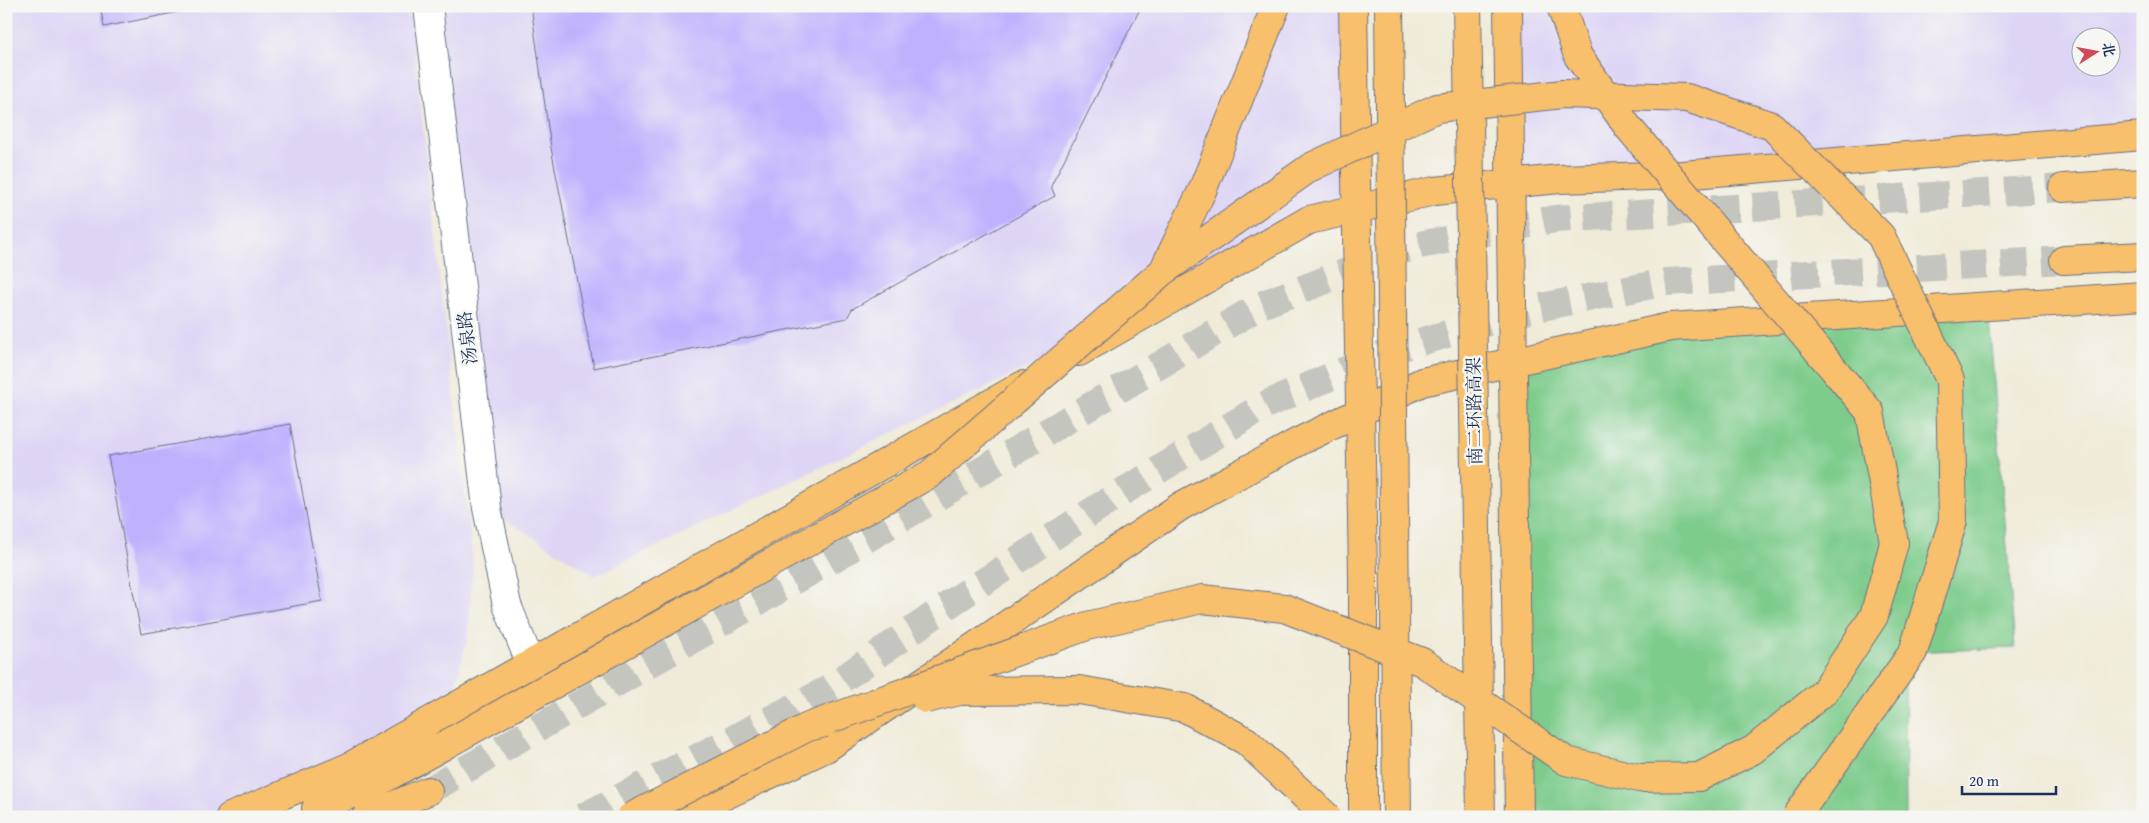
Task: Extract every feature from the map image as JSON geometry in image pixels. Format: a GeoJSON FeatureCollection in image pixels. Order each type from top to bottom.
{"type":"FeatureCollection","features":[{"type":"Feature","properties":{"kind":"main road"},"geometry":{"type":"LineString","coordinates":[[1163,271],[1202,191],[1276,6]]}},
{"type":"Feature","properties":{"kind":"main road"},"geometry":{"type":"LineString","coordinates":[[1353,6],[1360,412],[1363,817]]}},
{"type":"Feature","properties":{"kind":"main road"},"geometry":{"type":"LineString","coordinates":[[1389,6],[1397,817]]}},
{"type":"Feature","properties":{"kind":"main road","name":"南二环路高架"},"geometry":{"type":"LineString","coordinates":[[1467,6],[1481,817]]}},
{"type":"Feature","properties":{"kind":"main road"},"geometry":{"type":"LineString","coordinates":[[1508,6],[1519,817]]}},
{"type":"Feature","properties":{"kind":"main road"},"geometry":{"type":"LineString","coordinates":[[631,817],[808,727],[1087,626],[1202,599],[1284,608],[1422,662],[1566,761],[1639,778],[1699,777],[1753,750],[1824,692],[1874,616],[1894,542],[1870,412],[1628,127],[1578,56],[1561,6]]}},
{"type":"Feature","properties":{"kind":"main road"},"geometry":{"type":"LineString","coordinates":[[312,812],[367,788],[930,474],[1163,271],[1311,167],[1437,108],[1563,94],[1687,98],[1772,126],[1881,236],[1950,380],[1953,521],[1913,652],[1796,817]]}},
{"type":"Feature","properties":{"kind":"main road"},"geometry":{"type":"LineString","coordinates":[[230,817],[349,767],[1309,220],[1434,191],[1560,179],[1682,175],[2143,136]]}},
{"type":"Feature","properties":{"kind":"main road"},"geometry":{"type":"LineString","coordinates":[[2064,188],[2143,184]]}},
{"type":"Feature","properties":{"kind":"main road"},"geometry":{"type":"LineString","coordinates":[[2064,260],[2143,256]]}},
{"type":"Feature","properties":{"kind":"main road"},"geometry":{"type":"LineString","coordinates":[[679,817],[826,748],[1181,506],[1300,441],[1422,382],[1670,327],[2143,296]]}},
{"type":"Feature","properties":{"kind":"main road"},"geometry":{"type":"LineString","coordinates":[[808,727],[960,692],[1079,690],[1166,704],[1185,708],[1246,740],[1327,817]]}},
{"type":"Feature","properties":{"kind":"main road"},"geometry":{"type":"LineString","coordinates":[[312,812],[349,767]]}},
{"type":"Feature","properties":{"kind":"main road"},"geometry":{"type":"LineString","coordinates":[[366,817],[428,791]]}},
{"type":"Feature","properties":{"kind":"street","name":"汤泉路"},"geometry":{"type":"LineString","coordinates":[[428,6],[487,508],[507,605],[531,665]]}},
{"type":"Feature","properties":{"kind":"shaded area"},"geometry":{"type":"Polygon","coordinates":[[[6,6],[409,6],[473,562],[468,638],[448,710],[230,817],[6,817],[6,6]]]}},
{"type":"Feature","properties":{"kind":"shaded area"},"geometry":{"type":"Polygon","coordinates":[[[428,6],[1353,6],[1357,209],[595,576],[487,508],[428,6]]]}},
{"type":"Feature","properties":{"kind":"shaded area"},"geometry":{"type":"Polygon","coordinates":[[[1508,6],[2143,6],[2143,136],[1510,184],[1508,6]]]}},
{"type":"Feature","properties":{"kind":"green space"},"geometry":{"type":"Polygon","coordinates":[[[1988,307],[2015,648],[1905,652],[1906,817],[1519,817],[1513,362],[1670,327],[1988,307]]]}},
{"type":"Feature","properties":{"kind":"building"},"geometry":{"type":"Polygon","coordinates":[[[100,6],[203,6],[203,7],[104,27],[100,6]]]}},
{"type":"Feature","properties":{"kind":"building"},"geometry":{"type":"Polygon","coordinates":[[[531,6],[1139,6],[1140,9],[1051,186],[1055,196],[852,309],[847,318],[594,368],[551,148],[531,6]]]}},
{"type":"Feature","properties":{"kind":"building"},"geometry":{"type":"Polygon","coordinates":[[[290,424],[322,601],[141,634],[108,456],[290,424]]]}},
{"type":"Feature","properties":{"kind":"tunnel"},"geometry":{"type":"LineString","coordinates":[[428,791],[841,554],[1261,305],[1414,246],[1555,219],[2063,188]]}},
{"type":"Feature","properties":{"kind":"tunnel"},"geometry":{"type":"LineString","coordinates":[[583,817],[827,690],[957,599],[1111,499],[1265,405],[1392,350],[1537,308],[1666,282],[2064,260]]}}]}
